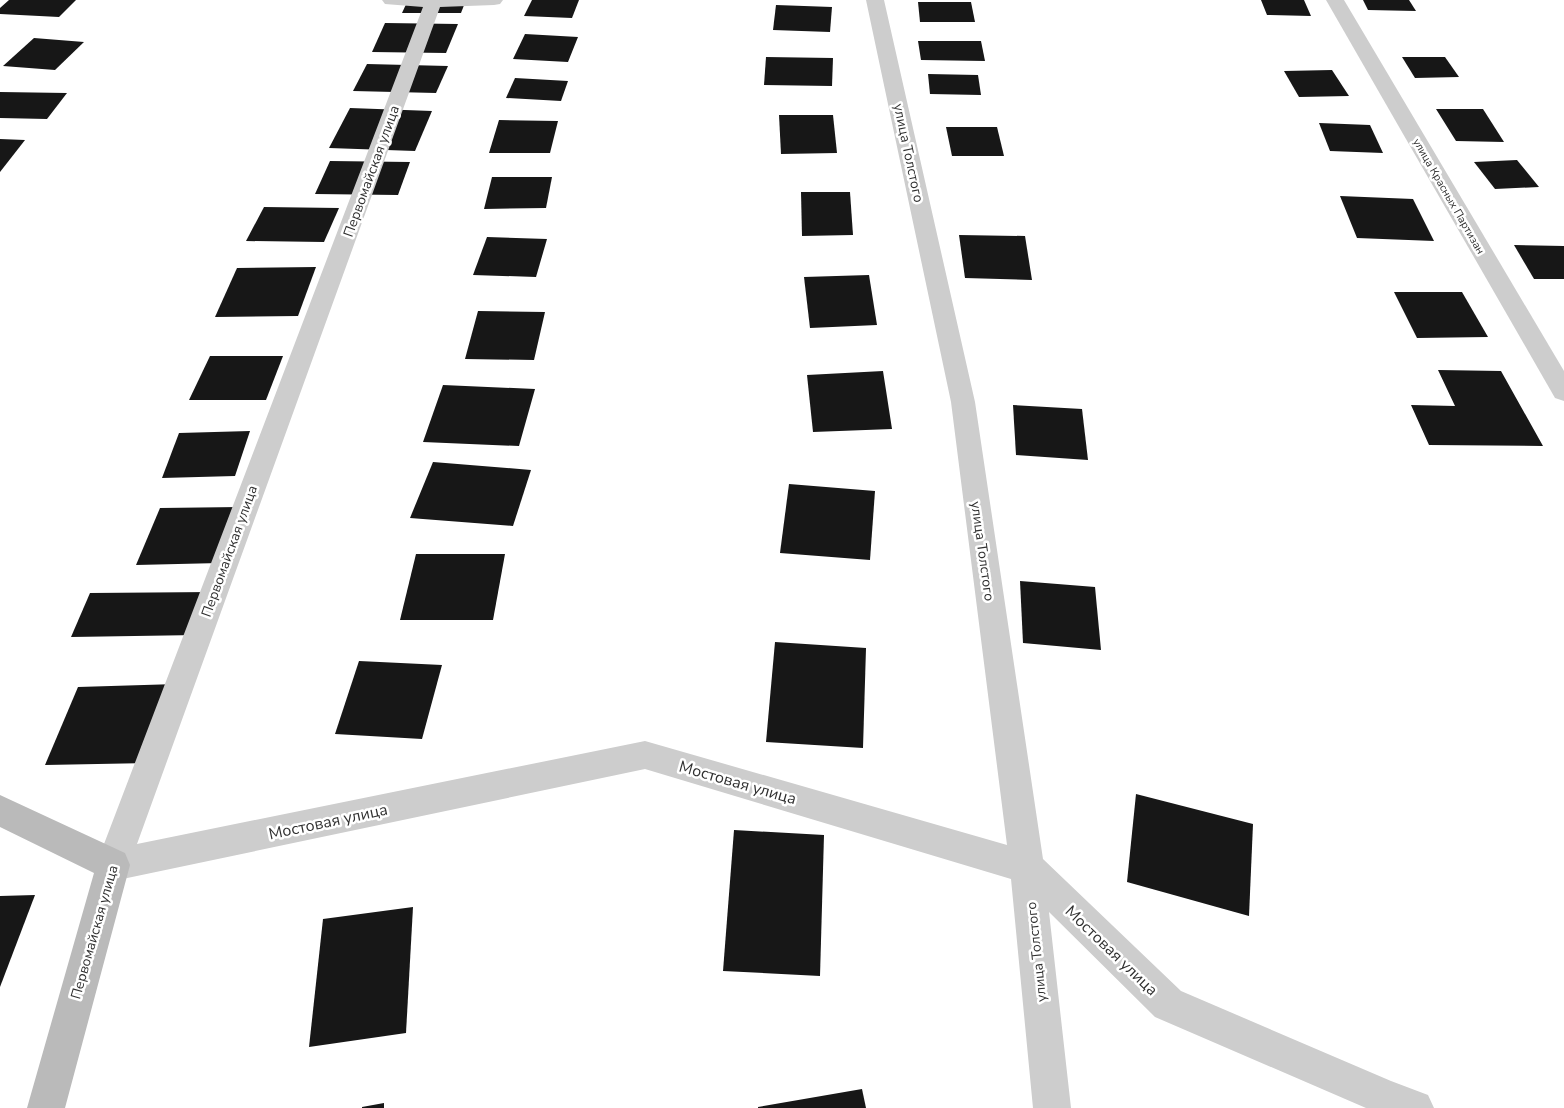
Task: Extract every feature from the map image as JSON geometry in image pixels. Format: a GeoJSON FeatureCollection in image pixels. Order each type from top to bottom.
{"type":"FeatureCollection","features":[{"type":"Feature","properties":{"kind":"main road"},"geometry":{"type":"LineString","coordinates":[[0,810],[112,865]]}},
{"type":"Feature","properties":{"kind":"main road","name":"Первомайская улица"},"geometry":{"type":"LineString","coordinates":[[46,1108],[112,865]]}},
{"type":"Feature","properties":{"kind":"street"},"geometry":{"type":"LineString","coordinates":[[392,0],[494,0]]}},
{"type":"Feature","properties":{"kind":"street","name":"улица Толстого"},"geometry":{"type":"LineString","coordinates":[[875,0],[963,402],[1027,867],[1052,1108]]}},
{"type":"Feature","properties":{"kind":"street","name":"улица Красных Партизан"},"geometry":{"type":"LineString","coordinates":[[1335,0],[1564,392]]}},
{"type":"Feature","properties":{"kind":"street","name":"Первомайская улица"},"geometry":{"type":"LineString","coordinates":[[112,865],[434,1]]}},
{"type":"Feature","properties":{"kind":"street","name":"Мостовая улица"},"geometry":{"type":"LineString","coordinates":[[112,865],[645,755],[1027,867],[1168,1004],[1389,1099],[1415,1108]]}},
{"type":"Feature","properties":{"kind":"building"},"geometry":{"type":"Polygon","coordinates":[[[9,0],[76,0],[59,17],[0,14],[0,8],[9,0]]]}},
{"type":"Feature","properties":{"kind":"building"},"geometry":{"type":"Polygon","coordinates":[[[408,0],[466,0],[461,13],[402,13],[408,0]]]}},
{"type":"Feature","properties":{"kind":"building"},"geometry":{"type":"Polygon","coordinates":[[[532,0],[579,0],[572,18],[524,16],[532,0]]]}},
{"type":"Feature","properties":{"kind":"building"},"geometry":{"type":"Polygon","coordinates":[[[1261,0],[1304,0],[1311,16],[1267,15],[1261,0]]]}},
{"type":"Feature","properties":{"kind":"building"},"geometry":{"type":"Polygon","coordinates":[[[1363,0],[1409,0],[1416,11],[1368,10],[1363,0]]]}},
{"type":"Feature","properties":{"kind":"building"},"geometry":{"type":"Polygon","coordinates":[[[918,2],[971,2],[975,22],[920,22],[918,2]]]}},
{"type":"Feature","properties":{"kind":"building"},"geometry":{"type":"Polygon","coordinates":[[[776,5],[832,7],[830,32],[773,30],[776,5]]]}},
{"type":"Feature","properties":{"kind":"building"},"geometry":{"type":"Polygon","coordinates":[[[385,23],[458,24],[446,53],[372,52],[385,23]]]}},
{"type":"Feature","properties":{"kind":"building"},"geometry":{"type":"Polygon","coordinates":[[[525,34],[578,37],[568,62],[513,59],[525,34]]]}},
{"type":"Feature","properties":{"kind":"building"},"geometry":{"type":"Polygon","coordinates":[[[34,38],[84,42],[55,70],[3,66],[34,38]]]}},
{"type":"Feature","properties":{"kind":"building"},"geometry":{"type":"Polygon","coordinates":[[[918,41],[981,41],[985,61],[921,60],[918,41]]]}},
{"type":"Feature","properties":{"kind":"building"},"geometry":{"type":"Polygon","coordinates":[[[766,57],[833,58],[832,86],[764,85],[766,57]]]}},
{"type":"Feature","properties":{"kind":"building"},"geometry":{"type":"Polygon","coordinates":[[[1402,57],[1445,57],[1459,77],[1415,78],[1402,57]]]}},
{"type":"Feature","properties":{"kind":"building"},"geometry":{"type":"Polygon","coordinates":[[[367,64],[448,66],[436,93],[353,91],[367,64]]]}},
{"type":"Feature","properties":{"kind":"building"},"geometry":{"type":"Polygon","coordinates":[[[1332,70],[1349,96],[1299,97],[1284,71],[1332,70]]]}},
{"type":"Feature","properties":{"kind":"building"},"geometry":{"type":"Polygon","coordinates":[[[928,74],[978,75],[981,95],[930,94],[928,74]]]}},
{"type":"Feature","properties":{"kind":"building"},"geometry":{"type":"Polygon","coordinates":[[[515,78],[568,81],[561,101],[506,98],[515,78]]]}},
{"type":"Feature","properties":{"kind":"building"},"geometry":{"type":"Polygon","coordinates":[[[0,92],[67,93],[47,119],[0,118],[0,92]]]}},
{"type":"Feature","properties":{"kind":"building"},"geometry":{"type":"Polygon","coordinates":[[[350,108],[432,111],[415,151],[329,148],[350,108]]]}},
{"type":"Feature","properties":{"kind":"building"},"geometry":{"type":"Polygon","coordinates":[[[1436,109],[1483,109],[1504,142],[1456,141],[1436,109]]]}},
{"type":"Feature","properties":{"kind":"building"},"geometry":{"type":"Polygon","coordinates":[[[779,115],[833,115],[837,153],[781,154],[779,115]]]}},
{"type":"Feature","properties":{"kind":"building"},"geometry":{"type":"Polygon","coordinates":[[[499,120],[558,121],[550,153],[489,153],[499,120]]]}},
{"type":"Feature","properties":{"kind":"building"},"geometry":{"type":"Polygon","coordinates":[[[1319,123],[1370,125],[1383,153],[1330,151],[1319,123]]]}},
{"type":"Feature","properties":{"kind":"building"},"geometry":{"type":"Polygon","coordinates":[[[946,127],[997,127],[1004,156],[952,156],[946,127]]]}},
{"type":"Feature","properties":{"kind":"building"},"geometry":{"type":"Polygon","coordinates":[[[0,139],[25,140],[0,172],[0,139]]]}},
{"type":"Feature","properties":{"kind":"building"},"geometry":{"type":"Polygon","coordinates":[[[1517,160],[1539,187],[1495,189],[1474,162],[1517,160]]]}},
{"type":"Feature","properties":{"kind":"building"},"geometry":{"type":"Polygon","coordinates":[[[330,161],[410,162],[398,195],[315,194],[330,161]]]}},
{"type":"Feature","properties":{"kind":"building"},"geometry":{"type":"Polygon","coordinates":[[[492,177],[552,177],[546,208],[484,209],[492,177]]]}},
{"type":"Feature","properties":{"kind":"building"},"geometry":{"type":"Polygon","coordinates":[[[801,192],[850,192],[853,235],[802,236],[801,192]]]}},
{"type":"Feature","properties":{"kind":"building"},"geometry":{"type":"Polygon","coordinates":[[[1340,196],[1413,199],[1434,241],[1357,238],[1340,196]]]}},
{"type":"Feature","properties":{"kind":"building"},"geometry":{"type":"Polygon","coordinates":[[[264,207],[339,208],[324,242],[246,241],[264,207]]]}},
{"type":"Feature","properties":{"kind":"building"},"geometry":{"type":"Polygon","coordinates":[[[959,235],[1025,236],[1032,280],[965,278],[959,235]]]}},
{"type":"Feature","properties":{"kind":"building"},"geometry":{"type":"Polygon","coordinates":[[[487,237],[547,239],[536,277],[473,275],[487,237]]]}},
{"type":"Feature","properties":{"kind":"building"},"geometry":{"type":"Polygon","coordinates":[[[1514,245],[1564,246],[1564,279],[1534,279],[1514,245]]]}},
{"type":"Feature","properties":{"kind":"building"},"geometry":{"type":"Polygon","coordinates":[[[316,267],[298,316],[215,317],[237,268],[316,267]]]}},
{"type":"Feature","properties":{"kind":"building"},"geometry":{"type":"Polygon","coordinates":[[[869,275],[877,325],[810,328],[804,277],[869,275]]]}},
{"type":"Feature","properties":{"kind":"building"},"geometry":{"type":"Polygon","coordinates":[[[1394,292],[1462,292],[1488,337],[1417,338],[1394,292]]]}},
{"type":"Feature","properties":{"kind":"building"},"geometry":{"type":"Polygon","coordinates":[[[478,311],[545,312],[534,360],[465,359],[478,311]]]}},
{"type":"Feature","properties":{"kind":"building"},"geometry":{"type":"Polygon","coordinates":[[[210,356],[283,356],[266,400],[189,400],[210,356]]]}},
{"type":"Feature","properties":{"kind":"building"},"geometry":{"type":"Polygon","coordinates":[[[1438,370],[1501,371],[1543,446],[1429,445],[1411,405],[1455,406],[1438,370]]]}},
{"type":"Feature","properties":{"kind":"building"},"geometry":{"type":"Polygon","coordinates":[[[883,371],[892,429],[813,432],[807,375],[883,371]]]}},
{"type":"Feature","properties":{"kind":"building"},"geometry":{"type":"Polygon","coordinates":[[[443,385],[535,389],[519,446],[423,442],[443,385]]]}},
{"type":"Feature","properties":{"kind":"building"},"geometry":{"type":"Polygon","coordinates":[[[1013,405],[1082,409],[1088,460],[1016,455],[1013,405]]]}},
{"type":"Feature","properties":{"kind":"building"},"geometry":{"type":"Polygon","coordinates":[[[250,431],[235,476],[162,478],[179,433],[250,431]]]}},
{"type":"Feature","properties":{"kind":"building"},"geometry":{"type":"Polygon","coordinates":[[[433,462],[531,470],[513,526],[410,518],[433,462]]]}},
{"type":"Feature","properties":{"kind":"building"},"geometry":{"type":"Polygon","coordinates":[[[789,484],[875,491],[870,560],[780,553],[789,484]]]}},
{"type":"Feature","properties":{"kind":"building"},"geometry":{"type":"Polygon","coordinates":[[[240,507],[220,563],[136,565],[160,508],[240,507]]]}},
{"type":"Feature","properties":{"kind":"building"},"geometry":{"type":"Polygon","coordinates":[[[416,554],[505,554],[493,620],[400,620],[416,554]]]}},
{"type":"Feature","properties":{"kind":"building"},"geometry":{"type":"Polygon","coordinates":[[[1020,581],[1095,587],[1101,650],[1023,643],[1020,581]]]}},
{"type":"Feature","properties":{"kind":"building"},"geometry":{"type":"Polygon","coordinates":[[[213,592],[198,635],[71,637],[90,593],[213,592]]]}},
{"type":"Feature","properties":{"kind":"building"},"geometry":{"type":"Polygon","coordinates":[[[775,642],[866,648],[863,748],[766,742],[775,642]]]}},
{"type":"Feature","properties":{"kind":"building"},"geometry":{"type":"Polygon","coordinates":[[[359,661],[442,665],[422,739],[335,734],[359,661]]]}},
{"type":"Feature","properties":{"kind":"building"},"geometry":{"type":"Polygon","coordinates":[[[177,684],[150,763],[45,765],[78,687],[177,684]]]}},
{"type":"Feature","properties":{"kind":"building"},"geometry":{"type":"Polygon","coordinates":[[[1136,794],[1253,824],[1249,916],[1127,882],[1136,794]]]}},
{"type":"Feature","properties":{"kind":"building"},"geometry":{"type":"Polygon","coordinates":[[[734,830],[824,835],[820,976],[723,971],[734,830]]]}},
{"type":"Feature","properties":{"kind":"building"},"geometry":{"type":"Polygon","coordinates":[[[35,895],[0,987],[0,896],[35,895]]]}},
{"type":"Feature","properties":{"kind":"building"},"geometry":{"type":"Polygon","coordinates":[[[413,907],[406,1033],[309,1047],[323,919],[413,907]]]}},
{"type":"Feature","properties":{"kind":"building"},"geometry":{"type":"Polygon","coordinates":[[[862,1089],[866,1108],[758,1108],[758,1107],[862,1089]]]}},
{"type":"Feature","properties":{"kind":"building"},"geometry":{"type":"Polygon","coordinates":[[[384,1103],[384,1108],[362,1108],[362,1107],[384,1103]]]}}]}
